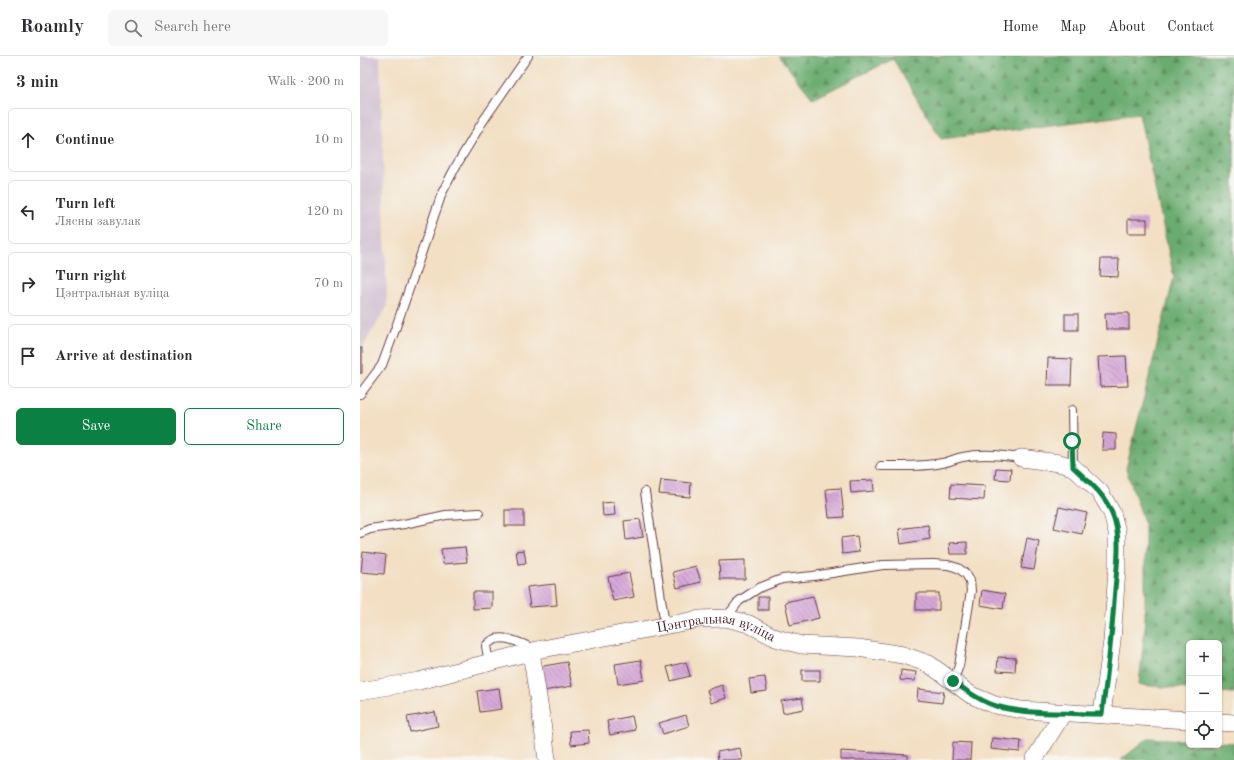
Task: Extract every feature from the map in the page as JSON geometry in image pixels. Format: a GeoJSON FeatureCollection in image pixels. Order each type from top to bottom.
{"type":"FeatureCollection","features":[{"type":"Feature","properties":{"kind":"street"},"geometry":{"type":"LineString","coordinates":[[1021,458],[1059,463],[1073,467],[1100,492],[1112,514],[1117,532],[1117,569],[1112,642],[1102,714]]}},
{"type":"Feature","properties":{"kind":"street","name":"Цэнтральная вуліца"},"geometry":{"type":"LineString","coordinates":[[362,689],[419,681],[534,651],[700,618],[726,618],[749,624],[776,638],[801,645],[858,648],[903,655],[929,664],[971,695],[995,706],[1021,710],[1186,720]]}},
{"type":"Feature","properties":{"kind":"street"},"geometry":{"type":"LineString","coordinates":[[534,651],[547,760]]}},
{"type":"Feature","properties":{"kind":"street"},"geometry":{"type":"LineString","coordinates":[[1034,760],[1063,713]]}},
{"type":"Feature","properties":{"kind":"street"},"geometry":{"type":"LineString","coordinates":[[1222,722],[1234,723]]}},
{"type":"Feature","properties":{"kind":"lane"},"geometry":{"type":"LineString","coordinates":[[360,394],[382,365],[442,193],[483,121],[528,56]]}},
{"type":"Feature","properties":{"kind":"lane"},"geometry":{"type":"LineString","coordinates":[[1072,410],[1073,467]]}},
{"type":"Feature","properties":{"kind":"lane"},"geometry":{"type":"LineString","coordinates":[[881,466],[923,466],[980,454],[997,454],[1021,458]]}},
{"type":"Feature","properties":{"kind":"lane"},"geometry":{"type":"LineString","coordinates":[[645,492],[665,625]]}},
{"type":"Feature","properties":{"kind":"lane"},"geometry":{"type":"LineString","coordinates":[[360,533],[370,529],[404,524],[446,514],[479,513]]}},
{"type":"Feature","properties":{"kind":"lane"},"geometry":{"type":"LineString","coordinates":[[726,618],[739,601],[759,588],[782,579],[813,576],[883,565],[948,565],[958,568],[966,574],[970,580],[971,591],[959,666],[953,681]]}},
{"type":"Feature","properties":{"kind":"shaded area"},"geometry":{"type":"Polygon","coordinates":[[[360,56],[380,56],[387,307],[362,348],[362,373],[360,373],[360,56]]]}},
{"type":"Feature","properties":{"kind":"green space"},"geometry":{"type":"Polygon","coordinates":[[[779,56],[1234,56],[1234,693],[1222,692],[1222,640],[1186,640],[1186,689],[1139,685],[1145,626],[1145,525],[1126,469],[1174,277],[1139,114],[941,139],[893,59],[813,99],[779,56]]]}},
{"type":"Feature","properties":{"kind":"green space"},"geometry":{"type":"Polygon","coordinates":[[[1148,738],[1186,740],[1186,748],[1222,748],[1222,742],[1234,743],[1234,760],[1121,760],[1148,738]]]}},
{"type":"Feature","properties":{"kind":"building"},"geometry":{"type":"Polygon","coordinates":[[[1128,219],[1147,219],[1147,233],[1128,233],[1128,219]]]}},
{"type":"Feature","properties":{"kind":"building"},"geometry":{"type":"Polygon","coordinates":[[[1101,259],[1119,259],[1118,277],[1100,276],[1101,259]]]}},
{"type":"Feature","properties":{"kind":"building"},"geometry":{"type":"Polygon","coordinates":[[[1105,313],[1129,313],[1129,329],[1106,329],[1105,313]]]}},
{"type":"Feature","properties":{"kind":"building"},"geometry":{"type":"Polygon","coordinates":[[[1065,314],[1078,314],[1078,330],[1065,330],[1065,314]]]}},
{"type":"Feature","properties":{"kind":"building"},"geometry":{"type":"Polygon","coordinates":[[[360,348],[362,348],[362,373],[360,373],[360,348]]]}},
{"type":"Feature","properties":{"kind":"building"},"geometry":{"type":"Polygon","coordinates":[[[1126,356],[1128,386],[1100,387],[1098,357],[1126,356]]]}},
{"type":"Feature","properties":{"kind":"building"},"geometry":{"type":"Polygon","coordinates":[[[1048,358],[1072,359],[1071,385],[1047,385],[1048,358]]]}},
{"type":"Feature","properties":{"kind":"building"},"geometry":{"type":"Polygon","coordinates":[[[1103,433],[1116,434],[1116,450],[1102,450],[1103,433]]]}},
{"type":"Feature","properties":{"kind":"building"},"geometry":{"type":"Polygon","coordinates":[[[996,468],[1011,469],[1010,480],[995,479],[996,468]]]}},
{"type":"Feature","properties":{"kind":"building"},"geometry":{"type":"Polygon","coordinates":[[[661,480],[691,483],[690,497],[659,494],[661,480]]]}},
{"type":"Feature","properties":{"kind":"building"},"geometry":{"type":"Polygon","coordinates":[[[873,480],[874,491],[851,493],[850,481],[873,480]]]}},
{"type":"Feature","properties":{"kind":"building"},"geometry":{"type":"Polygon","coordinates":[[[951,484],[985,486],[984,500],[950,498],[951,484]]]}},
{"type":"Feature","properties":{"kind":"building"},"geometry":{"type":"Polygon","coordinates":[[[841,488],[844,517],[829,518],[826,489],[841,488]]]}},
{"type":"Feature","properties":{"kind":"building"},"geometry":{"type":"Polygon","coordinates":[[[614,502],[615,515],[603,516],[602,503],[614,502]]]}},
{"type":"Feature","properties":{"kind":"building"},"geometry":{"type":"Polygon","coordinates":[[[1059,507],[1087,513],[1082,534],[1054,528],[1059,507]]]}},
{"type":"Feature","properties":{"kind":"building"},"geometry":{"type":"Polygon","coordinates":[[[505,510],[524,510],[524,526],[505,526],[505,510]]]}},
{"type":"Feature","properties":{"kind":"building"},"geometry":{"type":"Polygon","coordinates":[[[640,519],[643,537],[626,540],[624,521],[640,519]]]}},
{"type":"Feature","properties":{"kind":"building"},"geometry":{"type":"Polygon","coordinates":[[[928,525],[930,539],[901,544],[899,529],[928,525]]]}},
{"type":"Feature","properties":{"kind":"building"},"geometry":{"type":"Polygon","coordinates":[[[857,536],[859,552],[842,554],[841,538],[857,536]]]}},
{"type":"Feature","properties":{"kind":"building"},"geometry":{"type":"Polygon","coordinates":[[[1027,538],[1039,541],[1034,570],[1021,568],[1027,538]]]}},
{"type":"Feature","properties":{"kind":"building"},"geometry":{"type":"Polygon","coordinates":[[[967,542],[967,554],[950,554],[949,543],[967,542]]]}},
{"type":"Feature","properties":{"kind":"building"},"geometry":{"type":"Polygon","coordinates":[[[465,547],[467,562],[443,564],[441,549],[465,547]]]}},
{"type":"Feature","properties":{"kind":"building"},"geometry":{"type":"Polygon","coordinates":[[[524,550],[526,563],[518,564],[516,551],[524,550]]]}},
{"type":"Feature","properties":{"kind":"building"},"geometry":{"type":"Polygon","coordinates":[[[363,552],[386,555],[384,574],[361,572],[363,552]]]}},
{"type":"Feature","properties":{"kind":"building"},"geometry":{"type":"Polygon","coordinates":[[[745,560],[745,579],[720,579],[719,561],[745,560]]]}},
{"type":"Feature","properties":{"kind":"building"},"geometry":{"type":"Polygon","coordinates":[[[696,566],[701,582],[677,588],[673,572],[696,566]]]}},
{"type":"Feature","properties":{"kind":"building"},"geometry":{"type":"Polygon","coordinates":[[[629,573],[634,597],[613,601],[608,577],[629,573]]]}},
{"type":"Feature","properties":{"kind":"building"},"geometry":{"type":"Polygon","coordinates":[[[555,584],[557,605],[530,607],[527,587],[555,584]]]}},
{"type":"Feature","properties":{"kind":"building"},"geometry":{"type":"Polygon","coordinates":[[[982,590],[1005,594],[1003,609],[980,605],[982,590]]]}},
{"type":"Feature","properties":{"kind":"building"},"geometry":{"type":"Polygon","coordinates":[[[473,592],[492,592],[492,608],[473,609],[473,592]]]}},
{"type":"Feature","properties":{"kind":"building"},"geometry":{"type":"Polygon","coordinates":[[[916,593],[939,593],[939,610],[916,610],[916,593]]]}},
{"type":"Feature","properties":{"kind":"building"},"geometry":{"type":"Polygon","coordinates":[[[813,596],[819,618],[790,625],[785,602],[813,596]]]}},
{"type":"Feature","properties":{"kind":"building"},"geometry":{"type":"Polygon","coordinates":[[[758,597],[768,597],[768,610],[758,610],[758,597]]]}},
{"type":"Feature","properties":{"kind":"building"},"geometry":{"type":"Polygon","coordinates":[[[998,657],[1016,658],[1015,672],[997,671],[998,657]]]}},
{"type":"Feature","properties":{"kind":"building"},"geometry":{"type":"Polygon","coordinates":[[[641,660],[644,680],[618,684],[615,664],[641,660]]]}},
{"type":"Feature","properties":{"kind":"building"},"geometry":{"type":"Polygon","coordinates":[[[567,662],[572,686],[543,691],[538,667],[567,662]]]}},
{"type":"Feature","properties":{"kind":"building"},"geometry":{"type":"Polygon","coordinates":[[[686,662],[690,676],[671,681],[667,667],[686,662]]]}},
{"type":"Feature","properties":{"kind":"building"},"geometry":{"type":"Polygon","coordinates":[[[802,670],[820,670],[820,681],[802,681],[802,670]]]}},
{"type":"Feature","properties":{"kind":"building"},"geometry":{"type":"Polygon","coordinates":[[[901,670],[916,672],[915,681],[900,680],[901,670]]]}},
{"type":"Feature","properties":{"kind":"building"},"geometry":{"type":"Polygon","coordinates":[[[765,677],[767,691],[751,693],[749,679],[765,677]]]}},
{"type":"Feature","properties":{"kind":"building"},"geometry":{"type":"Polygon","coordinates":[[[722,685],[726,698],[711,703],[707,690],[722,685]]]}},
{"type":"Feature","properties":{"kind":"building"},"geometry":{"type":"Polygon","coordinates":[[[499,688],[502,709],[480,712],[477,691],[499,688]]]}},
{"type":"Feature","properties":{"kind":"building"},"geometry":{"type":"Polygon","coordinates":[[[918,689],[944,692],[942,703],[917,700],[918,689]]]}},
{"type":"Feature","properties":{"kind":"building"},"geometry":{"type":"Polygon","coordinates":[[[802,698],[804,709],[783,713],[781,701],[802,698]]]}},
{"type":"Feature","properties":{"kind":"building"},"geometry":{"type":"Polygon","coordinates":[[[435,712],[438,726],[410,732],[407,717],[435,712]]]}},
{"type":"Feature","properties":{"kind":"building"},"geometry":{"type":"Polygon","coordinates":[[[686,715],[689,726],[663,734],[659,723],[686,715]]]}},
{"type":"Feature","properties":{"kind":"building"},"geometry":{"type":"Polygon","coordinates":[[[632,716],[635,730],[610,735],[607,721],[632,716]]]}},
{"type":"Feature","properties":{"kind":"building"},"geometry":{"type":"Polygon","coordinates":[[[588,730],[589,743],[571,745],[570,731],[588,730]]]}},
{"type":"Feature","properties":{"kind":"building"},"geometry":{"type":"Polygon","coordinates":[[[992,738],[1021,741],[1020,752],[991,749],[992,738]]]}},
{"type":"Feature","properties":{"kind":"building"},"geometry":{"type":"Polygon","coordinates":[[[953,742],[971,743],[970,760],[952,760],[953,742]]]}},
{"type":"Feature","properties":{"kind":"building"},"geometry":{"type":"Polygon","coordinates":[[[740,748],[742,760],[718,760],[717,752],[740,748]]]}},
{"type":"Feature","properties":{"kind":"building"},"geometry":{"type":"Polygon","coordinates":[[[841,751],[908,755],[908,760],[841,760],[841,751]]]}},
{"type":"Feature","properties":{"kind":"route"},"geometry":{"type":"LineString","coordinates":[[953,681],[971,695],[995,706],[1021,710],[1102,714],[1112,642],[1117,569],[1117,532],[1112,514],[1100,492],[1073,467],[1072,441]]}}]}
